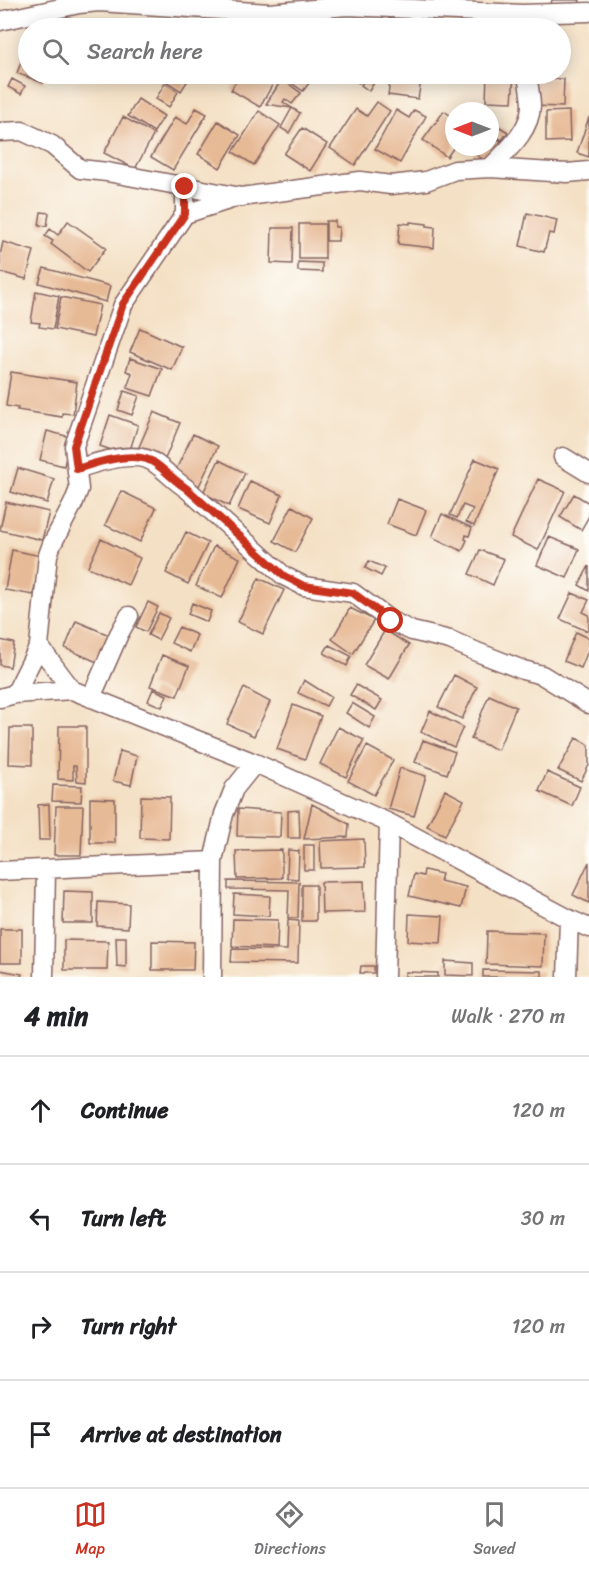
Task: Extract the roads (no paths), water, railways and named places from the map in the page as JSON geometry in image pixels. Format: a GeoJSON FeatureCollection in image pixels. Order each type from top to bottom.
{"type":"FeatureCollection","features":[{"type":"Feature","properties":{"kind":"street"},"geometry":{"type":"LineString","coordinates":[[0,21],[79,4],[99,2],[269,13],[348,3],[494,18]]}},
{"type":"Feature","properties":{"kind":"street"},"geometry":{"type":"LineString","coordinates":[[545,18],[589,12]]}},
{"type":"Feature","properties":{"kind":"street"},"geometry":{"type":"LineString","coordinates":[[490,168],[515,142],[525,126],[531,108],[529,84]]}},
{"type":"Feature","properties":{"kind":"street"},"geometry":{"type":"LineString","coordinates":[[0,132],[22,131],[52,145],[80,169],[241,196]]}},
{"type":"Feature","properties":{"kind":"street"},"geometry":{"type":"LineString","coordinates":[[185,214],[241,196],[360,181],[391,185],[426,181],[455,170],[490,168],[567,173],[589,171]]}},
{"type":"Feature","properties":{"kind":"street"},"geometry":{"type":"LineString","coordinates":[[8,696],[39,646],[48,555],[79,489],[74,446],[123,304],[185,214],[185,187]]}},
{"type":"Feature","properties":{"kind":"street"},"geometry":{"type":"LineString","coordinates":[[77,469],[96,463],[139,457],[154,462],[284,576],[304,586],[353,593],[391,621],[412,631],[450,640],[542,675],[589,704]]}},
{"type":"Feature","properties":{"kind":"street"},"geometry":{"type":"LineString","coordinates":[[563,457],[589,473]]}},
{"type":"Feature","properties":{"kind":"street"},"geometry":{"type":"LineString","coordinates":[[91,698],[129,616]]}},
{"type":"Feature","properties":{"kind":"street"},"geometry":{"type":"LineString","coordinates":[[39,646],[72,690]]}},
{"type":"Feature","properties":{"kind":"street"},"geometry":{"type":"LineString","coordinates":[[8,696],[72,690],[255,764],[388,823],[589,928]]}},
{"type":"Feature","properties":{"kind":"street"},"geometry":{"type":"LineString","coordinates":[[212,977],[213,861],[224,814],[234,789],[255,764]]}},
{"type":"Feature","properties":{"kind":"street"},"geometry":{"type":"LineString","coordinates":[[385,977],[388,823]]}},
{"type":"Feature","properties":{"kind":"street"},"geometry":{"type":"LineString","coordinates":[[0,870],[213,861]]}},
{"type":"Feature","properties":{"kind":"street"},"geometry":{"type":"LineString","coordinates":[[44,977],[46,869]]}},
{"type":"Feature","properties":{"kind":"street"},"geometry":{"type":"LineString","coordinates":[[567,977],[569,919]]}}]}
